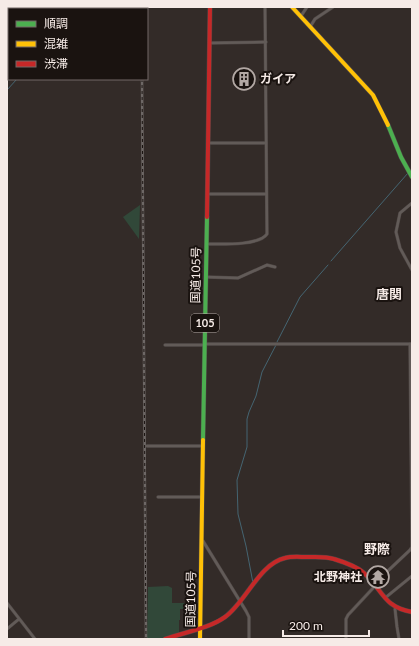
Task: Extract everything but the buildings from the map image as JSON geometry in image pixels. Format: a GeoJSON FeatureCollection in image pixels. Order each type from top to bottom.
{"type":"FeatureCollection","features":[{"type":"Feature","properties":{"kind":"main road","name":"国道105号"},"geometry":{"type":"LineString","coordinates":[[200,639],[210,7]]}},
{"type":"Feature","properties":{"kind":"main road"},"geometry":{"type":"LineString","coordinates":[[292,7],[373,95],[379,104],[400,157],[410,174]]}},
{"type":"Feature","properties":{"kind":"main road"},"geometry":{"type":"LineString","coordinates":[[165,639],[201,628],[225,618],[241,603],[270,565],[278,560],[286,558],[331,558],[338,560],[364,573],[385,598],[396,608],[412,612]]}},
{"type":"Feature","properties":{"kind":"street"},"geometry":{"type":"LineString","coordinates":[[206,244],[247,244],[265,237],[267,234],[265,7]]}},
{"type":"Feature","properties":{"kind":"street"},"geometry":{"type":"LineString","coordinates":[[301,16],[307,7]]}},
{"type":"Feature","properties":{"kind":"street"},"geometry":{"type":"LineString","coordinates":[[310,27],[319,16],[333,7]]}},
{"type":"Feature","properties":{"kind":"street"},"geometry":{"type":"LineString","coordinates":[[209,43],[266,42]]}},
{"type":"Feature","properties":{"kind":"street"},"geometry":{"type":"LineString","coordinates":[[208,143],[266,143]]}},
{"type":"Feature","properties":{"kind":"street"},"geometry":{"type":"LineString","coordinates":[[206,194],[266,194]]}},
{"type":"Feature","properties":{"kind":"street"},"geometry":{"type":"LineString","coordinates":[[412,203],[400,213],[396,232],[400,248],[412,270]]}},
{"type":"Feature","properties":{"kind":"street"},"geometry":{"type":"LineString","coordinates":[[206,277],[238,278],[267,265],[275,267]]}},
{"type":"Feature","properties":{"kind":"street"},"geometry":{"type":"LineString","coordinates":[[165,345],[411,344],[412,547],[348,615],[346,619],[346,639]]}},
{"type":"Feature","properties":{"kind":"street"},"geometry":{"type":"LineString","coordinates":[[147,446],[203,446]]}},
{"type":"Feature","properties":{"kind":"street"},"geometry":{"type":"LineString","coordinates":[[158,497],[202,497]]}},
{"type":"Feature","properties":{"kind":"street"},"geometry":{"type":"LineString","coordinates":[[201,538],[249,617],[249,639]]}},
{"type":"Feature","properties":{"kind":"street"},"geometry":{"type":"LineString","coordinates":[[385,598],[412,576]]}},
{"type":"Feature","properties":{"kind":"street"},"geometry":{"type":"LineString","coordinates":[[7,603],[34,639]]}},
{"type":"Feature","properties":{"kind":"street"},"geometry":{"type":"LineString","coordinates":[[396,608],[396,627],[399,639]]}},
{"type":"Feature","properties":{"kind":"street"},"geometry":{"type":"LineString","coordinates":[[7,629],[19,619]]}},
{"type":"Feature","properties":{"kind":"green space"},"geometry":{"type":"Polygon","coordinates":[[[140,205],[139,239],[123,217],[140,205]]]}},
{"type":"Feature","properties":{"kind":"green space"},"geometry":{"type":"Polygon","coordinates":[[[168,586],[172,588],[172,603],[186,603],[186,609],[180,609],[179,633],[160,639],[147,639],[148,587],[168,586]]]}},
{"type":"Feature","properties":{"kind":"waterway"},"geometry":{"type":"LineString","coordinates":[[7,90],[16,80]]}},
{"type":"Feature","properties":{"kind":"waterway"},"geometry":{"type":"LineString","coordinates":[[331,261],[408,173]]}},
{"type":"Feature","properties":{"kind":"waterway"},"geometry":{"type":"LineString","coordinates":[[277,342],[300,297],[328,265]]}},
{"type":"Feature","properties":{"kind":"waterway"},"geometry":{"type":"LineString","coordinates":[[253,583],[238,514],[237,480],[247,447],[247,419],[249,412],[256,396],[262,372],[276,345]]}},
{"type":"Feature","properties":{"kind":"railway"},"geometry":{"type":"LineString","coordinates":[[142,80],[146,639]]}},
{"type":"Feature","properties":{"kind":"traffic: fast"},"geometry":{"type":"LineString","coordinates":[[388,125],[401,157],[412,177]]}},
{"type":"Feature","properties":{"kind":"traffic: fast"},"geometry":{"type":"LineString","coordinates":[[203,440],[207,217]]}},
{"type":"Feature","properties":{"kind":"traffic: slow"},"geometry":{"type":"LineString","coordinates":[[292,7],[373,95],[388,125]]}},
{"type":"Feature","properties":{"kind":"traffic: slow"},"geometry":{"type":"LineString","coordinates":[[200,639],[203,440]]}},
{"type":"Feature","properties":{"kind":"traffic: jam"},"geometry":{"type":"LineString","coordinates":[[207,217],[210,7]]}},
{"type":"Feature","properties":{"kind":"traffic: jam"},"geometry":{"type":"LineString","coordinates":[[165,639],[211,625],[225,617],[240,602],[260,575],[276,562],[290,557],[327,557],[350,564],[364,573],[389,602],[402,610],[412,612]]}},
{"type":"Feature","properties":{"kind":"place","name":"ガイア"},"geometry":{"type":"Point","coordinates":[244,79]}},
{"type":"Feature","properties":{"kind":"place","name":"北野神社"},"geometry":{"type":"Point","coordinates":[378,577]}},
{"type":"Feature","properties":{"kind":"district","name":"唐関"},"geometry":{"type":"Point","coordinates":[389,294]}},
{"type":"Feature","properties":{"kind":"district","name":"野際"},"geometry":{"type":"Point","coordinates":[377,549]}}]}
